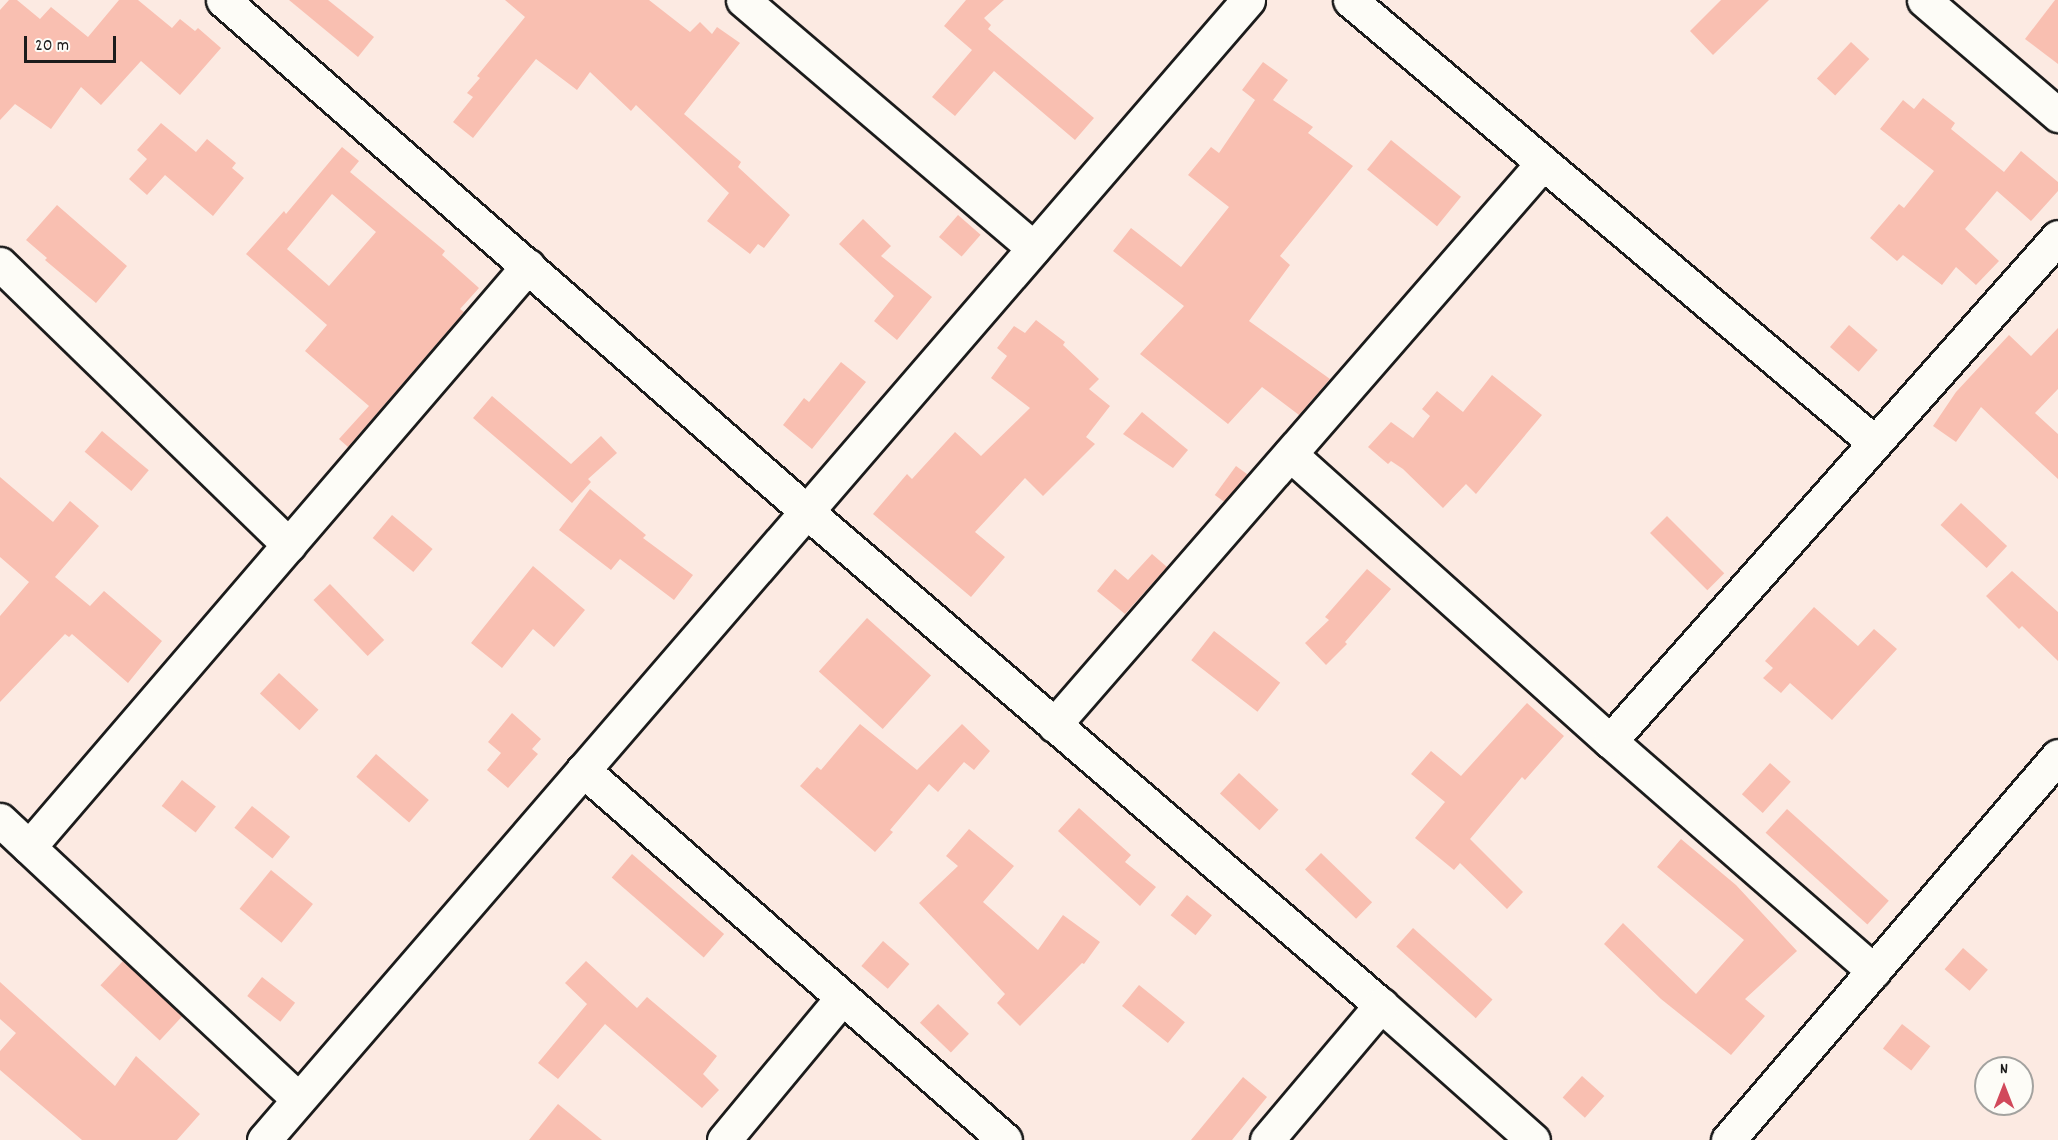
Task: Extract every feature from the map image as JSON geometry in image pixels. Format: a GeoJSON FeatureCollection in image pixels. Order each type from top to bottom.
{"type":"FeatureCollection","features":[{"type":"Feature","properties":{"kind":"street"},"geometry":{"type":"LineString","coordinates":[[223,0],[806,511],[1381,1005],[1533,1140]]}},
{"type":"Feature","properties":{"kind":"street"},"geometry":{"type":"LineString","coordinates":[[264,1140],[1248,0]]}},
{"type":"Feature","properties":{"kind":"street"},"geometry":{"type":"LineString","coordinates":[[1350,0],[1874,442]]}},
{"type":"Feature","properties":{"kind":"street"},"geometry":{"type":"LineString","coordinates":[[1924,0],[2058,115]]}},
{"type":"Feature","properties":{"kind":"street"},"geometry":{"type":"LineString","coordinates":[[754,4],[1033,248]]}},
{"type":"Feature","properties":{"kind":"street"},"geometry":{"type":"LineString","coordinates":[[1054,725],[1542,164]]}},
{"type":"Feature","properties":{"kind":"street"},"geometry":{"type":"LineString","coordinates":[[1610,741],[2058,237]]}},
{"type":"Feature","properties":{"kind":"street"},"geometry":{"type":"LineString","coordinates":[[0,264],[289,545]]}},
{"type":"Feature","properties":{"kind":"street"},"geometry":{"type":"LineString","coordinates":[[29,847],[528,267]]}},
{"type":"Feature","properties":{"kind":"street"},"geometry":{"type":"LineString","coordinates":[[1290,454],[1610,741],[1874,971]]}},
{"type":"Feature","properties":{"kind":"street"},"geometry":{"type":"LineString","coordinates":[[1728,1140],[2058,756]]}},
{"type":"Feature","properties":{"kind":"street"},"geometry":{"type":"LineString","coordinates":[[583,770],[841,999],[1005,1140]]}},
{"type":"Feature","properties":{"kind":"street"},"geometry":{"type":"LineString","coordinates":[[0,820],[298,1099]]}},
{"type":"Feature","properties":{"kind":"street"},"geometry":{"type":"LineString","coordinates":[[724,1140],[841,999]]}},
{"type":"Feature","properties":{"kind":"street"},"geometry":{"type":"LineString","coordinates":[[1267,1140],[1381,1005]]}},
{"type":"Feature","properties":{"kind":"building"},"geometry":{"type":"Polygon","coordinates":[[[9,0],[17,0],[40,19],[51,7],[88,37],[119,0],[138,0],[172,28],[180,19],[195,31],[198,28],[221,48],[180,95],[141,61],[101,105],[81,87],[51,129],[15,104],[0,120],[0,10],[9,0]]]}},
{"type":"Feature","properties":{"kind":"building"},"geometry":{"type":"Polygon","coordinates":[[[289,0],[328,0],[374,37],[358,57],[289,0]]]}},
{"type":"Feature","properties":{"kind":"building"},"geometry":{"type":"Polygon","coordinates":[[[505,0],[649,0],[690,32],[700,22],[712,34],[717,27],[740,43],[684,114],[741,162],[738,167],[790,215],[764,248],[758,244],[750,254],[707,221],[729,193],[636,105],[631,111],[590,72],[577,90],[536,59],[473,138],[453,122],[473,97],[467,93],[480,78],[477,76],[525,17],[505,0]]]}},
{"type":"Feature","properties":{"kind":"building"},"geometry":{"type":"Polygon","coordinates":[[[966,0],[1004,0],[984,18],[991,25],[988,29],[1094,118],[1075,140],[994,71],[955,116],[932,97],[972,50],[944,26],[966,0]]]}},
{"type":"Feature","properties":{"kind":"building"},"geometry":{"type":"Polygon","coordinates":[[[1721,0],[1769,0],[1713,55],[1690,31],[1721,0]]]}},
{"type":"Feature","properties":{"kind":"building"},"geometry":{"type":"Polygon","coordinates":[[[2055,0],[2058,0],[2058,64],[2025,39],[2055,0]]]}},
{"type":"Feature","properties":{"kind":"building"},"geometry":{"type":"Polygon","coordinates":[[[1851,42],[1869,59],[1835,96],[1817,79],[1851,42]]]}},
{"type":"Feature","properties":{"kind":"building"},"geometry":{"type":"Polygon","coordinates":[[[1263,62],[1288,80],[1273,100],[1313,127],[1308,133],[1353,166],[1280,256],[1290,265],[1249,321],[1330,379],[1299,415],[1262,387],[1228,424],[1140,354],[1184,306],[1113,251],[1131,228],[1181,267],[1229,207],[1188,175],[1211,147],[1219,153],[1255,100],[1242,90],[1263,62]]]}},
{"type":"Feature","properties":{"kind":"building"},"geometry":{"type":"Polygon","coordinates":[[[1923,98],[1955,123],[1951,129],[2004,172],[2021,151],[2058,182],[2058,191],[2031,221],[1997,191],[1965,229],[1999,261],[1976,285],[1956,267],[1942,285],[1903,255],[1897,261],[1870,238],[1899,204],[1904,208],[1934,171],[1880,129],[1903,100],[1914,109],[1923,98]]]}},
{"type":"Feature","properties":{"kind":"building"},"geometry":{"type":"Polygon","coordinates":[[[161,123],[196,152],[207,139],[236,163],[232,168],[244,178],[213,216],[165,175],[147,195],[129,179],[147,159],[137,150],[161,123]]]}},
{"type":"Feature","properties":{"kind":"building"},"geometry":{"type":"Polygon","coordinates":[[[1391,140],[1461,197],[1437,226],[1367,170],[1391,140]]]}},
{"type":"Feature","properties":{"kind":"building"},"geometry":{"type":"Polygon","coordinates":[[[342,147],[359,161],[350,172],[445,251],[442,255],[479,288],[460,309],[464,312],[348,447],[339,439],[369,406],[305,351],[327,325],[246,254],[284,211],[286,214],[342,147]],[[332,194],[287,249],[329,286],[376,232],[332,194]]]}},
{"type":"Feature","properties":{"kind":"building"},"geometry":{"type":"Polygon","coordinates":[[[57,205],[127,266],[96,303],[45,260],[47,258],[26,240],[57,205]]]}},
{"type":"Feature","properties":{"kind":"building"},"geometry":{"type":"Polygon","coordinates":[[[958,215],[981,235],[962,257],[939,237],[958,215]]]}},
{"type":"Feature","properties":{"kind":"building"},"geometry":{"type":"Polygon","coordinates":[[[863,219],[891,246],[881,256],[932,297],[897,340],[874,321],[894,296],[839,244],[863,219]]]}},
{"type":"Feature","properties":{"kind":"building"},"geometry":{"type":"Polygon","coordinates":[[[1036,320],[1065,342],[1063,345],[1099,379],[1089,389],[1110,406],[1086,437],[1095,444],[1043,496],[1025,478],[975,532],[1005,557],[971,597],[873,514],[907,474],[912,479],[955,432],[981,456],[1030,408],[991,378],[1007,356],[997,348],[1014,326],[1025,333],[1036,320]]]}},
{"type":"Feature","properties":{"kind":"building"},"geometry":{"type":"Polygon","coordinates":[[[1849,325],[1878,350],[1859,372],[1830,347],[1849,325]]]}},
{"type":"Feature","properties":{"kind":"building"},"geometry":{"type":"Polygon","coordinates":[[[2058,328],[2058,389],[2035,413],[2058,434],[2058,479],[1981,407],[1956,442],[1933,426],[1956,392],[2009,335],[2031,356],[2058,328]]]}},
{"type":"Feature","properties":{"kind":"building"},"geometry":{"type":"Polygon","coordinates":[[[841,362],[866,382],[812,449],[783,425],[804,398],[809,402],[841,362]]]}},
{"type":"Feature","properties":{"kind":"building"},"geometry":{"type":"Polygon","coordinates":[[[1492,375],[1542,415],[1476,494],[1466,484],[1443,508],[1403,469],[1391,461],[1388,464],[1368,447],[1391,422],[1413,438],[1430,416],[1422,409],[1437,391],[1463,412],[1492,375]]]}},
{"type":"Feature","properties":{"kind":"building"},"geometry":{"type":"Polygon","coordinates":[[[492,396],[571,464],[601,436],[617,453],[588,479],[591,482],[572,503],[473,418],[492,396]]]}},
{"type":"Feature","properties":{"kind":"building"},"geometry":{"type":"Polygon","coordinates":[[[1142,412],[1188,450],[1173,468],[1123,434],[1142,412]]]}},
{"type":"Feature","properties":{"kind":"building"},"geometry":{"type":"Polygon","coordinates":[[[102,431],[149,470],[131,491],[85,452],[102,431]]]}},
{"type":"Feature","properties":{"kind":"building"},"geometry":{"type":"Polygon","coordinates":[[[1236,466],[1247,474],[1226,503],[1215,495],[1236,466]]]}},
{"type":"Feature","properties":{"kind":"building"},"geometry":{"type":"Polygon","coordinates":[[[0,477],[53,522],[70,501],[99,526],[55,577],[90,606],[104,591],[162,641],[128,683],[72,634],[69,637],[65,634],[0,702],[0,616],[29,582],[0,557],[0,477]]]}},
{"type":"Feature","properties":{"kind":"building"},"geometry":{"type":"Polygon","coordinates":[[[590,489],[646,535],[643,538],[693,575],[674,600],[620,559],[611,570],[559,530],[590,489]]]}},
{"type":"Feature","properties":{"kind":"building"},"geometry":{"type":"Polygon","coordinates":[[[1961,503],[2007,546],[1987,568],[1941,525],[1961,503]]]}},
{"type":"Feature","properties":{"kind":"building"},"geometry":{"type":"Polygon","coordinates":[[[392,515],[433,549],[413,572],[373,538],[392,515]]]}},
{"type":"Feature","properties":{"kind":"building"},"geometry":{"type":"Polygon","coordinates":[[[1667,516],[1724,573],[1707,590],[1650,533],[1667,516]]]}},
{"type":"Feature","properties":{"kind":"building"},"geometry":{"type":"Polygon","coordinates":[[[1152,554],[1167,567],[1125,614],[1097,591],[1115,569],[1128,580],[1152,554]]]}},
{"type":"Feature","properties":{"kind":"building"},"geometry":{"type":"Polygon","coordinates":[[[533,566],[585,610],[554,647],[533,629],[502,668],[471,643],[533,566]]]}},
{"type":"Feature","properties":{"kind":"building"},"geometry":{"type":"Polygon","coordinates":[[[1367,569],[1391,589],[1345,642],[1347,644],[1326,665],[1305,643],[1329,620],[1325,617],[1367,569]]]}},
{"type":"Feature","properties":{"kind":"building"},"geometry":{"type":"Polygon","coordinates":[[[2012,571],[2058,612],[2058,661],[2022,626],[2019,629],[1986,596],[2012,571]]]}},
{"type":"Feature","properties":{"kind":"building"},"geometry":{"type":"Polygon","coordinates":[[[330,584],[384,640],[368,656],[313,600],[330,584]]]}},
{"type":"Feature","properties":{"kind":"building"},"geometry":{"type":"Polygon","coordinates":[[[1814,607],[1858,646],[1874,629],[1897,649],[1832,720],[1790,683],[1781,693],[1763,678],[1773,668],[1765,661],[1814,607]]]}},
{"type":"Feature","properties":{"kind":"building"},"geometry":{"type":"Polygon","coordinates":[[[867,618],[931,676],[883,729],[819,672],[867,618]]]}},
{"type":"Feature","properties":{"kind":"building"},"geometry":{"type":"Polygon","coordinates":[[[1214,631],[1280,683],[1257,712],[1191,660],[1214,631]]]}},
{"type":"Feature","properties":{"kind":"building"},"geometry":{"type":"Polygon","coordinates":[[[279,673],[318,710],[299,730],[260,693],[279,673]]]}},
{"type":"Feature","properties":{"kind":"building"},"geometry":{"type":"Polygon","coordinates":[[[1527,703],[1564,736],[1525,780],[1522,777],[1470,839],[1523,892],[1507,909],[1460,863],[1454,870],[1415,838],[1445,802],[1411,774],[1431,751],[1461,776],[1527,703]]]}},
{"type":"Feature","properties":{"kind":"building"},"geometry":{"type":"Polygon","coordinates":[[[512,713],[541,739],[532,749],[538,754],[508,788],[487,770],[501,753],[488,742],[512,713]]]}},
{"type":"Feature","properties":{"kind":"building"},"geometry":{"type":"Polygon","coordinates":[[[860,724],[917,770],[962,724],[990,751],[974,770],[964,762],[938,792],[929,784],[890,830],[893,832],[875,852],[800,786],[817,767],[821,770],[860,724]]]}},
{"type":"Feature","properties":{"kind":"building"},"geometry":{"type":"Polygon","coordinates":[[[376,754],[429,800],[409,823],[356,777],[376,754]]]}},
{"type":"Feature","properties":{"kind":"building"},"geometry":{"type":"Polygon","coordinates":[[[1770,763],[1791,782],[1763,813],[1742,794],[1770,763]]]}},
{"type":"Feature","properties":{"kind":"building"},"geometry":{"type":"Polygon","coordinates":[[[1239,773],[1278,810],[1259,830],[1220,793],[1239,773]]]}},
{"type":"Feature","properties":{"kind":"building"},"geometry":{"type":"Polygon","coordinates":[[[182,780],[216,806],[196,832],[162,806],[182,780]]]}},
{"type":"Feature","properties":{"kind":"building"},"geometry":{"type":"Polygon","coordinates":[[[252,806],[290,837],[272,859],[234,828],[252,806]]]}},
{"type":"Feature","properties":{"kind":"building"},"geometry":{"type":"Polygon","coordinates":[[[1079,808],[1131,855],[1125,862],[1156,887],[1140,906],[1058,831],[1079,808]]]}},
{"type":"Feature","properties":{"kind":"building"},"geometry":{"type":"Polygon","coordinates":[[[1787,809],[1889,901],[1867,924],[1766,833],[1787,809]]]}},
{"type":"Feature","properties":{"kind":"building"},"geometry":{"type":"Polygon","coordinates":[[[969,829],[1014,866],[983,902],[1038,950],[1063,915],[1100,942],[1084,964],[1082,963],[1020,1026],[997,1003],[1005,994],[919,903],[958,866],[946,856],[969,829]]]}},
{"type":"Feature","properties":{"kind":"building"},"geometry":{"type":"Polygon","coordinates":[[[1681,839],[1736,885],[1797,951],[1745,999],[1765,1016],[1731,1055],[1661,999],[1604,944],[1623,923],[1696,994],[1744,940],[1657,867],[1681,839]]]}},
{"type":"Feature","properties":{"kind":"building"},"geometry":{"type":"Polygon","coordinates":[[[1321,853],[1372,902],[1356,919],[1305,870],[1321,853]]]}},
{"type":"Feature","properties":{"kind":"building"},"geometry":{"type":"Polygon","coordinates":[[[632,854],[724,934],[704,957],[612,877],[632,854]]]}},
{"type":"Feature","properties":{"kind":"building"},"geometry":{"type":"Polygon","coordinates":[[[271,870],[313,904],[281,943],[240,909],[271,870]]]}},
{"type":"Feature","properties":{"kind":"building"},"geometry":{"type":"Polygon","coordinates":[[[1187,895],[1212,915],[1196,935],[1171,915],[1187,895]]]}},
{"type":"Feature","properties":{"kind":"building"},"geometry":{"type":"Polygon","coordinates":[[[1413,928],[1493,1000],[1476,1018],[1396,947],[1413,928]]]}},
{"type":"Feature","properties":{"kind":"building"},"geometry":{"type":"Polygon","coordinates":[[[883,941],[909,964],[888,989],[861,966],[883,941]]]}},
{"type":"Feature","properties":{"kind":"building"},"geometry":{"type":"Polygon","coordinates":[[[1963,948],[1988,970],[1970,991],[1945,969],[1963,948]]]}},
{"type":"Feature","properties":{"kind":"building"},"geometry":{"type":"Polygon","coordinates":[[[123,961],[182,1016],[160,1040],[100,985],[123,961]]]}},
{"type":"Feature","properties":{"kind":"building"},"geometry":{"type":"Polygon","coordinates":[[[586,961],[637,1008],[647,997],[717,1056],[703,1074],[719,1090],[702,1108],[605,1024],[558,1079],[538,1063],[587,1004],[565,983],[586,961]]]}},
{"type":"Feature","properties":{"kind":"building"},"geometry":{"type":"Polygon","coordinates":[[[262,977],[295,1003],[280,1022],[247,996],[262,977]]]}},
{"type":"Feature","properties":{"kind":"building"},"geometry":{"type":"Polygon","coordinates":[[[0,982],[115,1086],[136,1056],[200,1114],[177,1140],[82,1140],[0,1070],[0,1051],[16,1033],[0,1019],[0,982]]]}},
{"type":"Feature","properties":{"kind":"building"},"geometry":{"type":"Polygon","coordinates":[[[1139,985],[1185,1022],[1168,1043],[1122,1006],[1139,985]]]}},
{"type":"Feature","properties":{"kind":"building"},"geometry":{"type":"Polygon","coordinates":[[[938,1004],[969,1034],[951,1053],[920,1023],[938,1004]]]}},
{"type":"Feature","properties":{"kind":"building"},"geometry":{"type":"Polygon","coordinates":[[[1902,1024],[1930,1046],[1911,1071],[1883,1048],[1902,1024]]]}},
{"type":"Feature","properties":{"kind":"building"},"geometry":{"type":"Polygon","coordinates":[[[1582,1076],[1604,1096],[1585,1118],[1563,1098],[1582,1076]]]}},
{"type":"Feature","properties":{"kind":"building"},"geometry":{"type":"Polygon","coordinates":[[[1243,1077],[1267,1097],[1232,1140],[1191,1140],[1243,1077]]]}},
{"type":"Feature","properties":{"kind":"building"},"geometry":{"type":"Polygon","coordinates":[[[558,1104],[602,1140],[529,1140],[558,1104]]]}}]}
